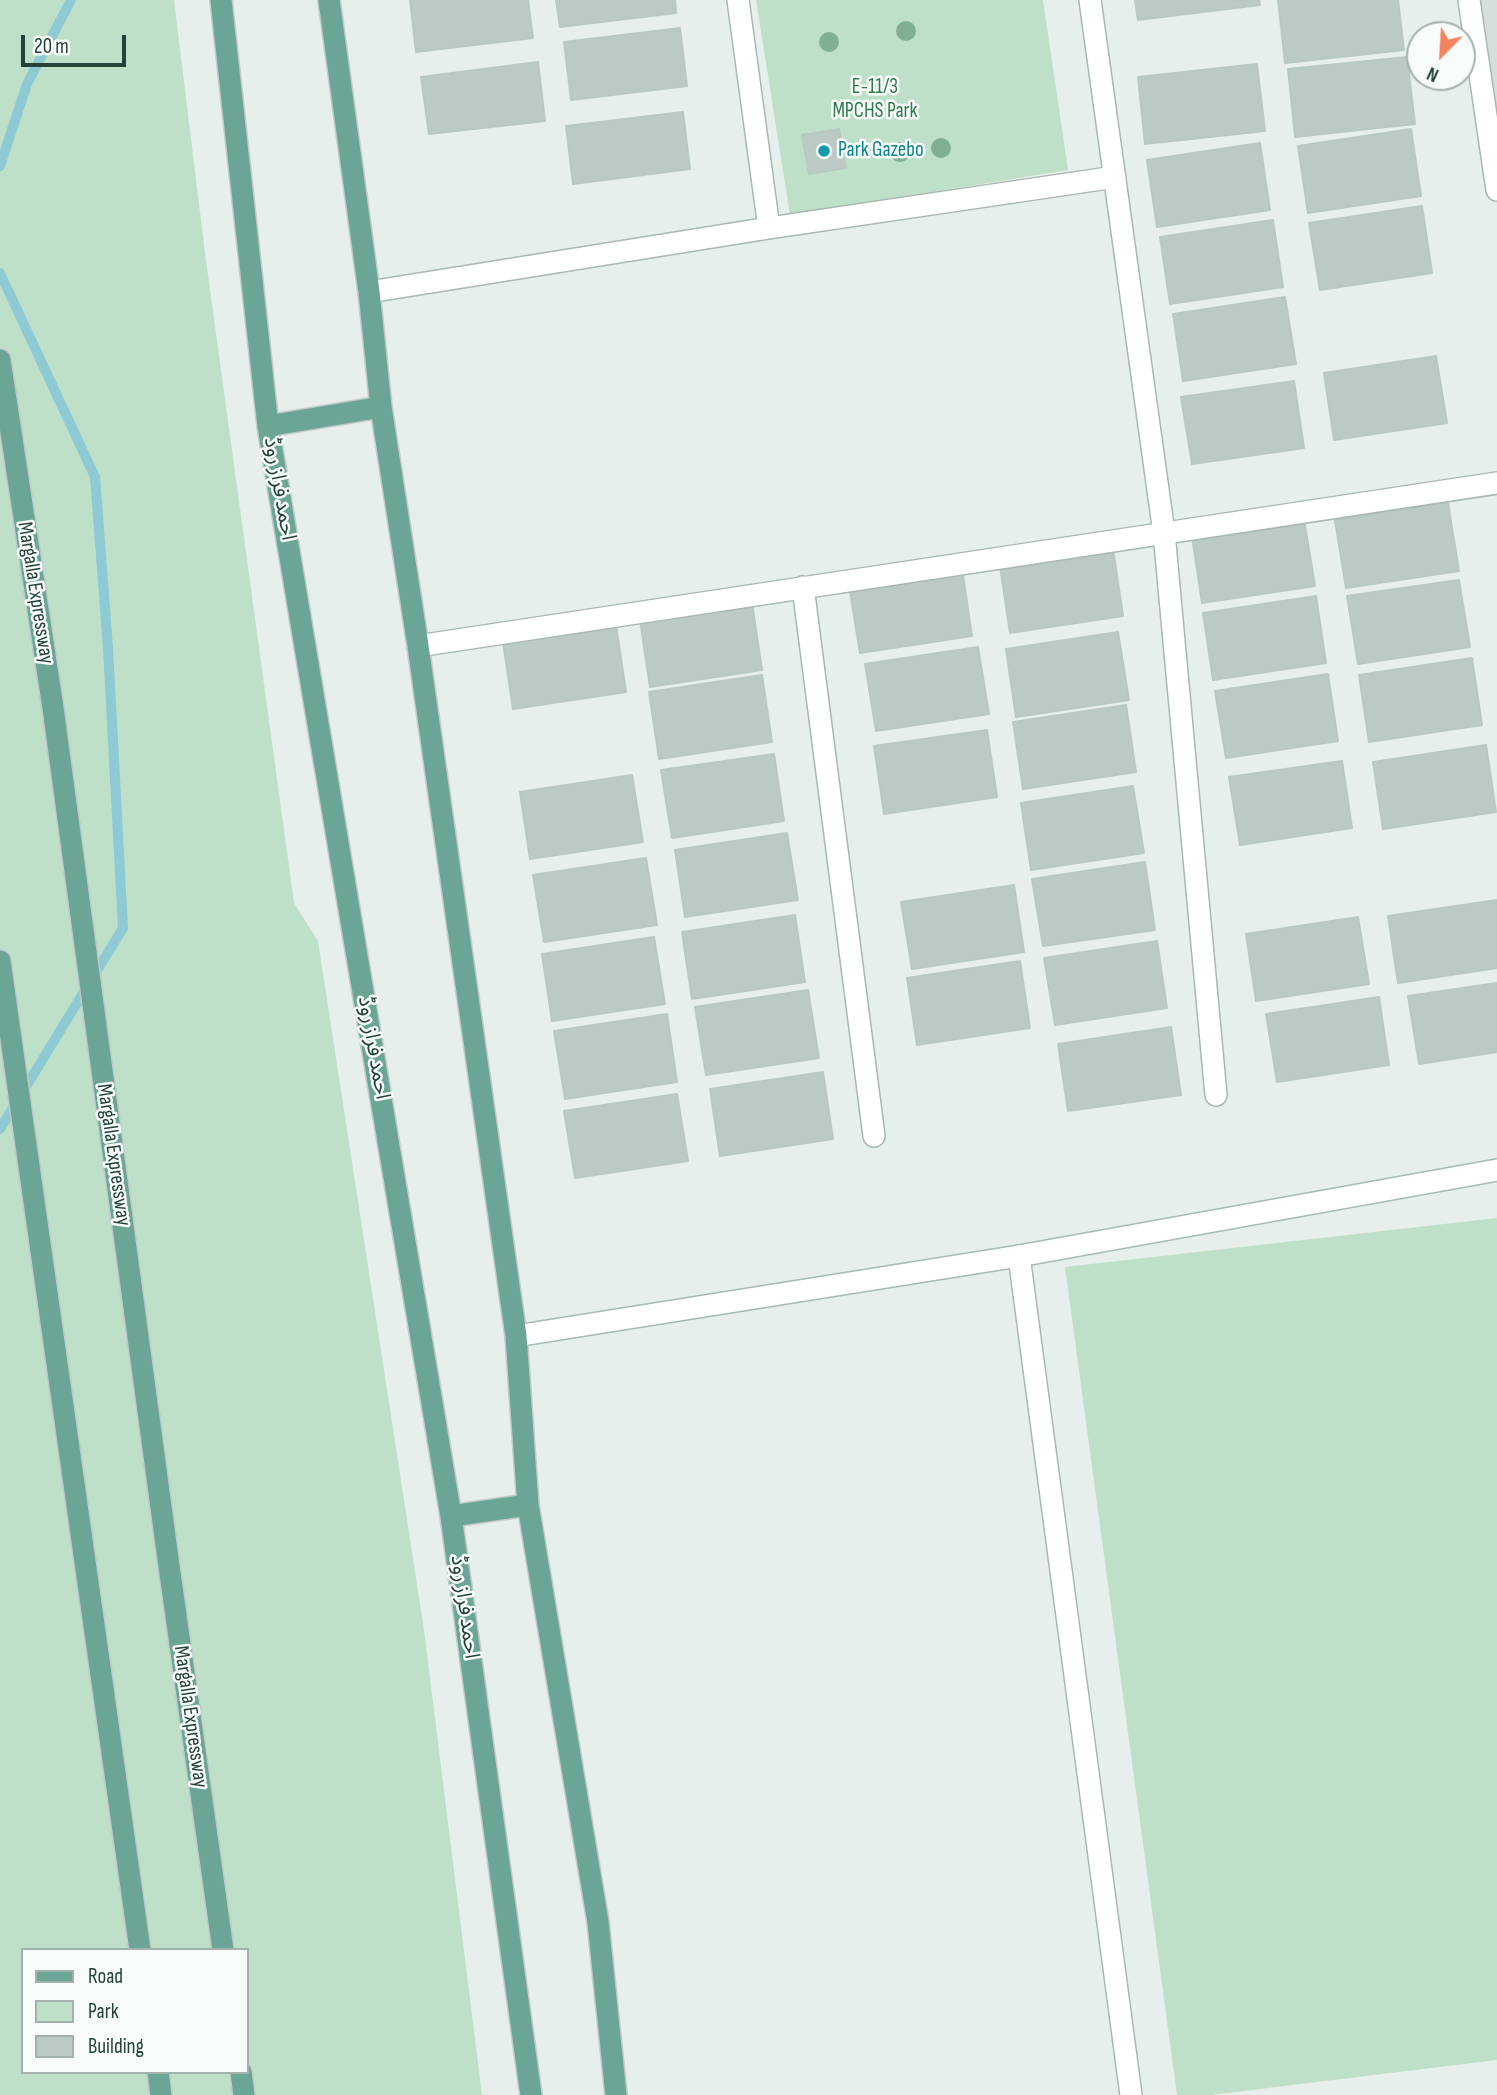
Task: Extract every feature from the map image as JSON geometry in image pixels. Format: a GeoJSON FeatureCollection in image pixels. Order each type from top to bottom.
{"type":"FeatureCollection","features":[{"type":"Feature","properties":{"kind":"main road","name":"احمد فراز روڈ"},"geometry":{"type":"LineString","coordinates":[[221,0],[268,426],[452,1516],[531,2095]]}},
{"type":"Feature","properties":{"kind":"main road"},"geometry":{"type":"LineString","coordinates":[[329,0],[369,292],[381,407],[418,646],[516,1336],[528,1505],[598,1922],[616,2095]]}},
{"type":"Feature","properties":{"kind":"main road","name":"Margalla Expressway"},"geometry":{"type":"LineString","coordinates":[[0,360],[52,708],[223,1948]]}},
{"type":"Feature","properties":{"kind":"main road"},"geometry":{"type":"LineString","coordinates":[[268,426],[381,407]]}},
{"type":"Feature","properties":{"kind":"main road"},"geometry":{"type":"LineString","coordinates":[[0,961],[140,1948]]}},
{"type":"Feature","properties":{"kind":"main road"},"geometry":{"type":"LineString","coordinates":[[452,1516],[528,1505]]}},
{"type":"Feature","properties":{"kind":"main road"},"geometry":{"type":"LineString","coordinates":[[158,2074],[161,2095]]}},
{"type":"Feature","properties":{"kind":"main road"},"geometry":{"type":"LineString","coordinates":[[241,2074],[244,2095]]}},
{"type":"Feature","properties":{"kind":"street"},"geometry":{"type":"LineString","coordinates":[[738,0],[769,228]]}},
{"type":"Feature","properties":{"kind":"street"},"geometry":{"type":"LineString","coordinates":[[1090,0],[1164,533],[1216,1095]]}},
{"type":"Feature","properties":{"kind":"street"},"geometry":{"type":"LineString","coordinates":[[1469,0],[1493,139],[1497,190]]}},
{"type":"Feature","properties":{"kind":"street"},"geometry":{"type":"LineString","coordinates":[[369,292],[769,228],[1115,177]]}},
{"type":"Feature","properties":{"kind":"street"},"geometry":{"type":"LineString","coordinates":[[418,646],[1497,483]]}},
{"type":"Feature","properties":{"kind":"street"},"geometry":{"type":"LineString","coordinates":[[803,587],[874,1136]]}},
{"type":"Feature","properties":{"kind":"street"},"geometry":{"type":"LineString","coordinates":[[516,1336],[1019,1256],[1497,1170]]}},
{"type":"Feature","properties":{"kind":"street"},"geometry":{"type":"LineString","coordinates":[[1019,1256],[1131,2095]]}},
{"type":"Feature","properties":{"kind":"shaded area"},"geometry":{"type":"Polygon","coordinates":[[[1469,0],[1497,0],[1497,138],[1476,34],[1476,21],[1473,21],[1469,0]]]}},
{"type":"Feature","properties":{"kind":"green space"},"geometry":{"type":"Polygon","coordinates":[[[0,0],[174,0],[205,253],[294,903],[318,941],[424,1630],[482,2095],[0,2095],[0,0]]]}},
{"type":"Feature","properties":{"kind":"green space","name":"E-11/3 MPCHS Park"},"geometry":{"type":"Polygon","coordinates":[[[756,0],[1043,0],[1068,170],[790,215],[756,0]]]}},
{"type":"Feature","properties":{"kind":"green space"},"geometry":{"type":"Polygon","coordinates":[[[1497,1218],[1497,2060],[1211,2095],[1177,2095],[1065,1267],[1497,1218]]]}},
{"type":"Feature","properties":{"kind":"building"},"geometry":{"type":"Polygon","coordinates":[[[410,0],[528,0],[533,38],[416,52],[410,0]]]}},
{"type":"Feature","properties":{"kind":"building"},"geometry":{"type":"Polygon","coordinates":[[[556,0],[675,0],[676,13],[560,27],[556,0]]]}},
{"type":"Feature","properties":{"kind":"building"},"geometry":{"type":"Polygon","coordinates":[[[1135,0],[1259,0],[1260,5],[1138,20],[1135,0]]]}},
{"type":"Feature","properties":{"kind":"building"},"geometry":{"type":"Polygon","coordinates":[[[1278,0],[1398,0],[1404,50],[1285,63],[1278,0]]]}},
{"type":"Feature","properties":{"kind":"building"},"geometry":{"type":"Polygon","coordinates":[[[680,28],[687,86],[571,100],[564,42],[680,28]]]}},
{"type":"Feature","properties":{"kind":"building"},"geometry":{"type":"Polygon","coordinates":[[[1406,57],[1406,91],[1411,91],[1415,124],[1295,137],[1288,69],[1406,57]]]}},
{"type":"Feature","properties":{"kind":"building"},"geometry":{"type":"Polygon","coordinates":[[[538,62],[545,121],[429,134],[421,77],[538,62]]]}},
{"type":"Feature","properties":{"kind":"building"},"geometry":{"type":"Polygon","coordinates":[[[1257,64],[1265,131],[1145,144],[1138,77],[1257,64]]]}},
{"type":"Feature","properties":{"kind":"building"},"geometry":{"type":"Polygon","coordinates":[[[683,112],[690,169],[573,184],[566,126],[683,112]]]}},
{"type":"Feature","properties":{"kind":"building","name":"Park Gazebo"},"geometry":{"type":"Polygon","coordinates":[[[839,129],[846,168],[809,174],[802,135],[839,129]]]}},
{"type":"Feature","properties":{"kind":"building"},"geometry":{"type":"Polygon","coordinates":[[[1411,129],[1421,196],[1308,213],[1298,146],[1411,129]]]}},
{"type":"Feature","properties":{"kind":"building"},"geometry":{"type":"Polygon","coordinates":[[[1260,143],[1270,210],[1157,227],[1147,160],[1260,143]]]}},
{"type":"Feature","properties":{"kind":"building"},"geometry":{"type":"Polygon","coordinates":[[[1422,206],[1432,273],[1320,290],[1309,223],[1422,206]]]}},
{"type":"Feature","properties":{"kind":"building"},"geometry":{"type":"Polygon","coordinates":[[[1273,220],[1283,287],[1170,304],[1160,237],[1273,220]]]}},
{"type":"Feature","properties":{"kind":"building"},"geometry":{"type":"Polygon","coordinates":[[[1285,297],[1296,364],[1183,381],[1173,314],[1285,297]]]}},
{"type":"Feature","properties":{"kind":"building"},"geometry":{"type":"Polygon","coordinates":[[[1436,356],[1447,423],[1334,440],[1324,373],[1436,356]]]}},
{"type":"Feature","properties":{"kind":"building"},"geometry":{"type":"Polygon","coordinates":[[[1294,381],[1304,448],[1192,464],[1181,397],[1294,381]]]}},
{"type":"Feature","properties":{"kind":"building"},"geometry":{"type":"Polygon","coordinates":[[[1448,503],[1459,571],[1346,588],[1335,520],[1448,503]]]}},
{"type":"Feature","properties":{"kind":"building"},"geometry":{"type":"Polygon","coordinates":[[[1304,519],[1315,586],[1202,603],[1192,536],[1304,519]]]}},
{"type":"Feature","properties":{"kind":"building"},"geometry":{"type":"Polygon","coordinates":[[[1113,549],[1123,616],[1010,633],[1000,566],[1113,549]]]}},
{"type":"Feature","properties":{"kind":"building"},"geometry":{"type":"Polygon","coordinates":[[[962,569],[972,636],[860,653],[849,585],[962,569]]]}},
{"type":"Feature","properties":{"kind":"building"},"geometry":{"type":"Polygon","coordinates":[[[1459,580],[1470,647],[1358,664],[1347,596],[1459,580]]]}},
{"type":"Feature","properties":{"kind":"building"},"geometry":{"type":"Polygon","coordinates":[[[1316,596],[1326,663],[1213,680],[1203,613],[1316,596]]]}},
{"type":"Feature","properties":{"kind":"building"},"geometry":{"type":"Polygon","coordinates":[[[752,603],[762,670],[650,687],[640,620],[752,603]]]}},
{"type":"Feature","properties":{"kind":"building"},"geometry":{"type":"Polygon","coordinates":[[[616,625],[626,692],[513,709],[503,642],[616,625]]]}},
{"type":"Feature","properties":{"kind":"building"},"geometry":{"type":"Polygon","coordinates":[[[1118,632],[1129,700],[1016,717],[1006,649],[1118,632]]]}},
{"type":"Feature","properties":{"kind":"building"},"geometry":{"type":"Polygon","coordinates":[[[978,647],[989,714],[876,731],[865,664],[978,647]]]}},
{"type":"Feature","properties":{"kind":"building"},"geometry":{"type":"Polygon","coordinates":[[[1472,658],[1482,725],[1369,742],[1359,675],[1472,658]]]}},
{"type":"Feature","properties":{"kind":"building"},"geometry":{"type":"Polygon","coordinates":[[[1328,674],[1338,741],[1226,758],[1215,691],[1328,674]]]}},
{"type":"Feature","properties":{"kind":"building"},"geometry":{"type":"Polygon","coordinates":[[[762,675],[772,742],[659,759],[649,692],[762,675]]]}},
{"type":"Feature","properties":{"kind":"building"},"geometry":{"type":"Polygon","coordinates":[[[1126,705],[1136,772],[1023,789],[1013,722],[1126,705]]]}},
{"type":"Feature","properties":{"kind":"building"},"geometry":{"type":"Polygon","coordinates":[[[987,730],[997,797],[884,814],[874,746],[987,730]]]}},
{"type":"Feature","properties":{"kind":"building"},"geometry":{"type":"Polygon","coordinates":[[[1486,745],[1496,812],[1383,829],[1373,762],[1486,745]]]}},
{"type":"Feature","properties":{"kind":"building"},"geometry":{"type":"Polygon","coordinates":[[[774,754],[784,821],[672,838],[661,770],[774,754]]]}},
{"type":"Feature","properties":{"kind":"building"},"geometry":{"type":"Polygon","coordinates":[[[1342,761],[1352,828],[1240,845],[1229,777],[1342,761]]]}},
{"type":"Feature","properties":{"kind":"building"},"geometry":{"type":"Polygon","coordinates":[[[632,775],[643,842],[530,859],[520,792],[632,775]]]}},
{"type":"Feature","properties":{"kind":"building"},"geometry":{"type":"Polygon","coordinates":[[[1133,786],[1144,853],[1031,870],[1021,803],[1133,786]]]}},
{"type":"Feature","properties":{"kind":"building"},"geometry":{"type":"Polygon","coordinates":[[[787,833],[798,900],[685,917],[675,850],[787,833]]]}},
{"type":"Feature","properties":{"kind":"building"},"geometry":{"type":"Polygon","coordinates":[[[646,858],[657,925],[544,942],[533,875],[646,858]]]}},
{"type":"Feature","properties":{"kind":"building"},"geometry":{"type":"Polygon","coordinates":[[[1145,862],[1155,930],[1043,946],[1032,879],[1145,862]]]}},
{"type":"Feature","properties":{"kind":"building"},"geometry":{"type":"Polygon","coordinates":[[[1014,885],[1024,952],[912,969],[901,902],[1014,885]]]}},
{"type":"Feature","properties":{"kind":"building"},"geometry":{"type":"Polygon","coordinates":[[[1497,900],[1497,968],[1398,983],[1388,916],[1497,900]]]}},
{"type":"Feature","properties":{"kind":"building"},"geometry":{"type":"Polygon","coordinates":[[[795,915],[805,982],[692,999],[682,932],[795,915]]]}},
{"type":"Feature","properties":{"kind":"building"},"geometry":{"type":"Polygon","coordinates":[[[1358,917],[1369,984],[1256,1001],[1246,934],[1358,917]]]}},
{"type":"Feature","properties":{"kind":"building"},"geometry":{"type":"Polygon","coordinates":[[[654,937],[665,1004],[552,1021],[542,954],[654,937]]]}},
{"type":"Feature","properties":{"kind":"building"},"geometry":{"type":"Polygon","coordinates":[[[1157,941],[1167,1008],[1055,1025],[1044,958],[1157,941]]]}},
{"type":"Feature","properties":{"kind":"building"},"geometry":{"type":"Polygon","coordinates":[[[1020,961],[1030,1028],[917,1045],[907,978],[1020,961]]]}},
{"type":"Feature","properties":{"kind":"building"},"geometry":{"type":"Polygon","coordinates":[[[1497,983],[1497,1052],[1419,1064],[1408,996],[1497,983]]]}},
{"type":"Feature","properties":{"kind":"building"},"geometry":{"type":"Polygon","coordinates":[[[808,990],[819,1058],[706,1075],[695,1007],[808,990]]]}},
{"type":"Feature","properties":{"kind":"building"},"geometry":{"type":"Polygon","coordinates":[[[1379,997],[1389,1065],[1277,1082],[1266,1014],[1379,997]]]}},
{"type":"Feature","properties":{"kind":"building"},"geometry":{"type":"Polygon","coordinates":[[[667,1014],[677,1082],[565,1099],[554,1031],[667,1014]]]}},
{"type":"Feature","properties":{"kind":"building"},"geometry":{"type":"Polygon","coordinates":[[[1171,1027],[1181,1095],[1068,1111],[1058,1044],[1171,1027]]]}},
{"type":"Feature","properties":{"kind":"building"},"geometry":{"type":"Polygon","coordinates":[[[823,1072],[833,1139],[720,1156],[710,1089],[823,1072]]]}},
{"type":"Feature","properties":{"kind":"building"},"geometry":{"type":"Polygon","coordinates":[[[677,1094],[688,1161],[575,1178],[564,1111],[677,1094]]]}},
{"type":"Feature","properties":{"kind":"waterway"},"geometry":{"type":"LineString","coordinates":[[0,166],[27,84],[71,0]]}},
{"type":"Feature","properties":{"kind":"waterway"},"geometry":{"type":"LineString","coordinates":[[0,273],[95,477],[108,648],[123,928],[0,1129]]}},
{"type":"Feature","properties":{"kind":"place","name":"Park Gazebo"},"geometry":{"type":"Point","coordinates":[824,151]}}]}
